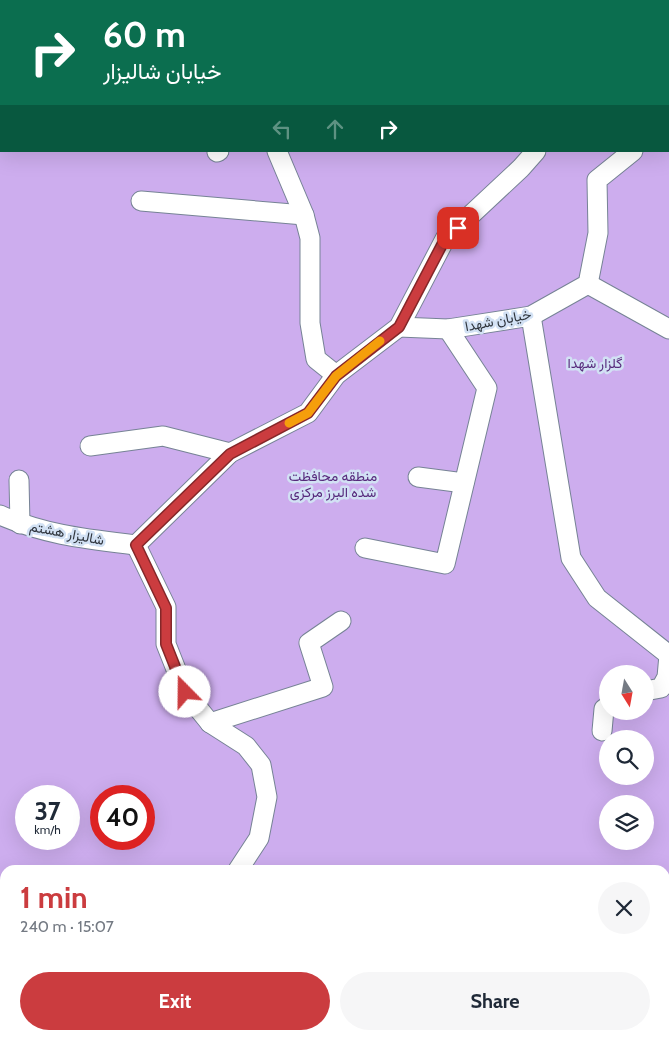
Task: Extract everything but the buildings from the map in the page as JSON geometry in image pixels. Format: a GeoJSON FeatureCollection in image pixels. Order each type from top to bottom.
{"type":"FeatureCollection","features":[{"type":"Feature","properties":{"kind":"street"},"geometry":{"type":"LineString","coordinates":[[277,152],[304,215],[310,238],[310,323],[316,359],[336,376]]}},
{"type":"Feature","properties":{"kind":"street"},"geometry":{"type":"LineString","coordinates":[[241,865],[260,838],[267,797],[261,765],[246,746],[210,723],[185,692],[166,644],[166,608],[136,545],[230,454],[308,413],[336,376],[399,327],[445,239],[521,168],[535,152]]}},
{"type":"Feature","properties":{"kind":"street"},"geometry":{"type":"LineString","coordinates":[[633,152],[597,180],[598,233],[588,284],[669,329]]}},
{"type":"Feature","properties":{"kind":"street"},"geometry":{"type":"LineString","coordinates":[[141,201],[304,215]]}},
{"type":"Feature","properties":{"kind":"street","name":"خیابان شهدا"},"geometry":{"type":"LineString","coordinates":[[399,327],[448,329],[531,316],[588,284]]}},
{"type":"Feature","properties":{"kind":"street"},"geometry":{"type":"LineString","coordinates":[[531,316],[571,558],[597,598],[669,655],[668,679],[661,688],[654,689]]}},
{"type":"Feature","properties":{"kind":"street"},"geometry":{"type":"LineString","coordinates":[[365,548],[445,564],[487,388],[448,329]]}},
{"type":"Feature","properties":{"kind":"street"},"geometry":{"type":"LineString","coordinates":[[90,446],[163,436],[230,454]]}},
{"type":"Feature","properties":{"kind":"street"},"geometry":{"type":"LineString","coordinates":[[418,476],[464,483]]}},
{"type":"Feature","properties":{"kind":"street"},"geometry":{"type":"LineString","coordinates":[[19,480],[20,524]]}},
{"type":"Feature","properties":{"kind":"street","name":"شالیزار هشتم"},"geometry":{"type":"LineString","coordinates":[[0,515],[20,524],[72,537],[136,545]]}},
{"type":"Feature","properties":{"kind":"street"},"geometry":{"type":"LineString","coordinates":[[210,723],[324,687],[309,643],[342,621]]}},
{"type":"Feature","properties":{"kind":"green space","name":"منطقه محافظت شده البرز مرکزی"},"geometry":{"type":"Polygon","coordinates":[[[0,152],[669,152],[669,865],[0,865],[0,152]]]}},
{"type":"Feature","properties":{"kind":"slow traffic"},"geometry":{"type":"LineString","coordinates":[[289,423],[308,413],[336,376],[380,341]]}},
{"type":"Feature","properties":{"kind":"route"},"geometry":{"type":"LineString","coordinates":[[185,692],[166,644],[166,608],[136,545],[230,454],[308,413],[336,376],[399,327],[445,239],[458,228]]}},
{"type":"Feature","properties":{"kind":"park label","name":"گلزار شهدا"},"geometry":{"type":"Point","coordinates":[595,363]}}]}
